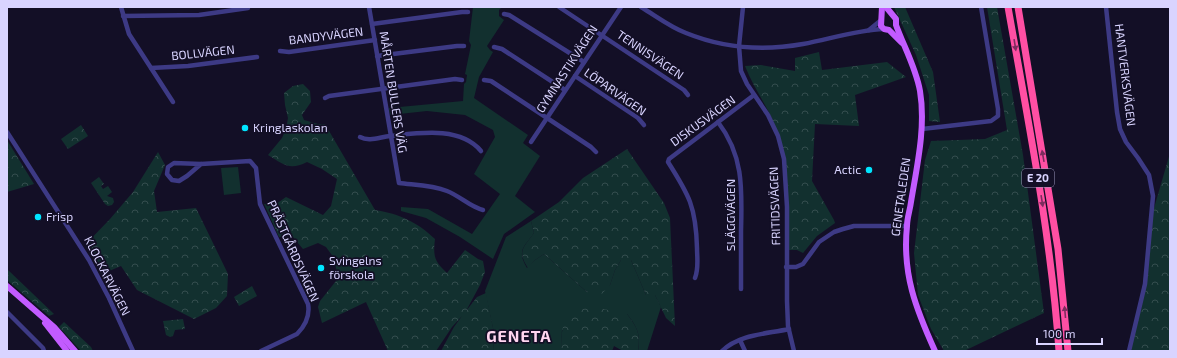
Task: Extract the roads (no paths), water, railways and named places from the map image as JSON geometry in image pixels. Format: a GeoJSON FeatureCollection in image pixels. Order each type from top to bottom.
{"type":"FeatureCollection","features":[{"type":"Feature","properties":{"kind":"highway","name":"E 20"},"geometry":{"type":"LineString","coordinates":[[1008,7],[1046,229],[1059,351]]}},
{"type":"Feature","properties":{"kind":"highway","name":"E 20"},"geometry":{"type":"LineString","coordinates":[[1018,7],[1058,249],[1068,351]]}},
{"type":"Feature","properties":{"kind":"main road","name":"GENETALEDEN"},"geometry":{"type":"LineString","coordinates":[[882,7],[881,26],[904,44]]}},
{"type":"Feature","properties":{"kind":"main road","name":"GENETALEDEN"},"geometry":{"type":"LineString","coordinates":[[886,7],[897,21],[896,25],[916,71],[920,90],[922,129],[906,226],[908,277],[918,315],[935,351]]}},
{"type":"Feature","properties":{"kind":"main road"},"geometry":{"type":"LineString","coordinates":[[881,19],[888,14],[893,15]]}},
{"type":"Feature","properties":{"kind":"main road"},"geometry":{"type":"LineString","coordinates":[[886,30],[893,29],[896,25]]}},
{"type":"Feature","properties":{"kind":"main road"},"geometry":{"type":"LineString","coordinates":[[7,286],[54,328],[75,351]]}},
{"type":"Feature","properties":{"kind":"main road"},"geometry":{"type":"LineString","coordinates":[[38,313],[67,351]]}},
{"type":"Feature","properties":{"kind":"street"},"geometry":{"type":"LineString","coordinates":[[121,7],[129,34],[173,102]]}},
{"type":"Feature","properties":{"kind":"street","name":"MÅRTEN BULLERS VÄG"},"geometry":{"type":"LineString","coordinates":[[369,7],[397,180],[399,183],[434,187],[448,191],[477,209],[483,210]]}},
{"type":"Feature","properties":{"kind":"street","name":"TENNISVÄGEN"},"geometry":{"type":"LineString","coordinates":[[558,7],[684,90],[688,95]]}},
{"type":"Feature","properties":{"kind":"street","name":"GYMNASTIKVÄGEN"},"geometry":{"type":"LineString","coordinates":[[531,142],[601,34],[621,7]]}},
{"type":"Feature","properties":{"kind":"street"},"geometry":{"type":"LineString","coordinates":[[642,7],[685,33],[707,40],[739,46],[776,47],[802,44],[869,30],[886,30]]}},
{"type":"Feature","properties":{"kind":"street","name":"FRITIDSVÄGEN"},"geometry":{"type":"LineString","coordinates":[[743,7],[739,46],[741,71],[747,84],[771,120],[778,136],[784,159],[787,207],[787,301],[789,329],[794,351]]}},
{"type":"Feature","properties":{"kind":"street"},"geometry":{"type":"LineString","coordinates":[[922,129],[991,122],[998,116],[981,7]]}},
{"type":"Feature","properties":{"kind":"street","name":"HANTVERKSVÄGEN"},"geometry":{"type":"LineString","coordinates":[[1106,7],[1120,129],[1126,142],[1149,175],[1153,196],[1145,284],[1129,351]]}},
{"type":"Feature","properties":{"kind":"street"},"geometry":{"type":"LineString","coordinates":[[123,16],[199,15],[248,8]]}},
{"type":"Feature","properties":{"kind":"street"},"geometry":{"type":"LineString","coordinates":[[372,24],[468,12]]}},
{"type":"Feature","properties":{"kind":"street"},"geometry":{"type":"LineString","coordinates":[[504,14],[584,62]]}},
{"type":"Feature","properties":{"kind":"street"},"geometry":{"type":"LineString","coordinates":[[869,30],[881,19]]}},
{"type":"Feature","properties":{"kind":"street","name":"BANDYVÄGEN"},"geometry":{"type":"LineString","coordinates":[[280,52],[375,40]]}},
{"type":"Feature","properties":{"kind":"street"},"geometry":{"type":"LineString","coordinates":[[377,56],[464,46]]}},
{"type":"Feature","properties":{"kind":"street"},"geometry":{"type":"LineString","coordinates":[[494,47],[502,49],[565,90]]}},
{"type":"Feature","properties":{"kind":"street","name":"BOLLVÄGEN"},"geometry":{"type":"LineString","coordinates":[[151,68],[188,66],[257,57]]}},
{"type":"Feature","properties":{"kind":"street","name":"LÖPARVÄGEN"},"geometry":{"type":"LineString","coordinates":[[575,76],[638,118],[644,125]]}},
{"type":"Feature","properties":{"kind":"street"},"geometry":{"type":"LineString","coordinates":[[325,98],[329,96],[382,88],[455,79],[462,80]]}},
{"type":"Feature","properties":{"kind":"street"},"geometry":{"type":"LineString","coordinates":[[484,80],[491,81],[591,147],[596,152]]}},
{"type":"Feature","properties":{"kind":"street","name":"DISKUSVÄGEN"},"geometry":{"type":"LineString","coordinates":[[695,278],[698,271],[697,228],[694,213],[686,190],[668,162],[673,155],[754,95]]}},
{"type":"Feature","properties":{"kind":"street","name":"SLÄGGVÄGEN"},"geometry":{"type":"LineString","coordinates":[[718,122],[726,133],[732,146],[741,174],[741,289]]}},
{"type":"Feature","properties":{"kind":"street","name":"KLOCKARVÄGEN"},"geometry":{"type":"LineString","coordinates":[[7,132],[89,260],[109,298],[133,351]]}},
{"type":"Feature","properties":{"kind":"street"},"geometry":{"type":"LineString","coordinates":[[360,137],[365,140],[390,136],[436,133],[454,135],[476,145],[481,151]]}},
{"type":"Feature","properties":{"kind":"street","name":"PRÄSTGÅRDSVÄGEN"},"geometry":{"type":"LineString","coordinates":[[201,164],[179,181],[172,180],[167,174],[168,167],[174,163],[201,164],[250,161],[256,168],[260,204],[308,304],[309,310],[306,321],[300,331],[297,334],[261,351]]}},
{"type":"Feature","properties":{"kind":"street"},"geometry":{"type":"LineString","coordinates":[[786,267],[796,267],[803,264],[819,242],[834,232],[854,226],[906,226]]}},
{"type":"Feature","properties":{"kind":"street"},"geometry":{"type":"LineString","coordinates":[[7,312],[43,350]]}},
{"type":"Feature","properties":{"kind":"street"},"geometry":{"type":"LineString","coordinates":[[722,351],[740,340],[789,329]]}},
{"type":"Feature","properties":{"kind":"street"},"geometry":{"type":"LineString","coordinates":[[740,340],[745,351]]}},
{"type":"Feature","properties":{"kind":"place","name":"Kringlaskolan"},"geometry":{"type":"Point","coordinates":[245,128]}},
{"type":"Feature","properties":{"kind":"place","name":"Actic"},"geometry":{"type":"Point","coordinates":[869,170]}},
{"type":"Feature","properties":{"kind":"place","name":"Frisp"},"geometry":{"type":"Point","coordinates":[38,217]}},
{"type":"Feature","properties":{"kind":"place","name":"Svingelns förskola"},"geometry":{"type":"Point","coordinates":[321,268]}},
{"type":"Feature","properties":{"kind":"district","name":"GENETA"},"geometry":{"type":"Point","coordinates":[519,336]}}]}
